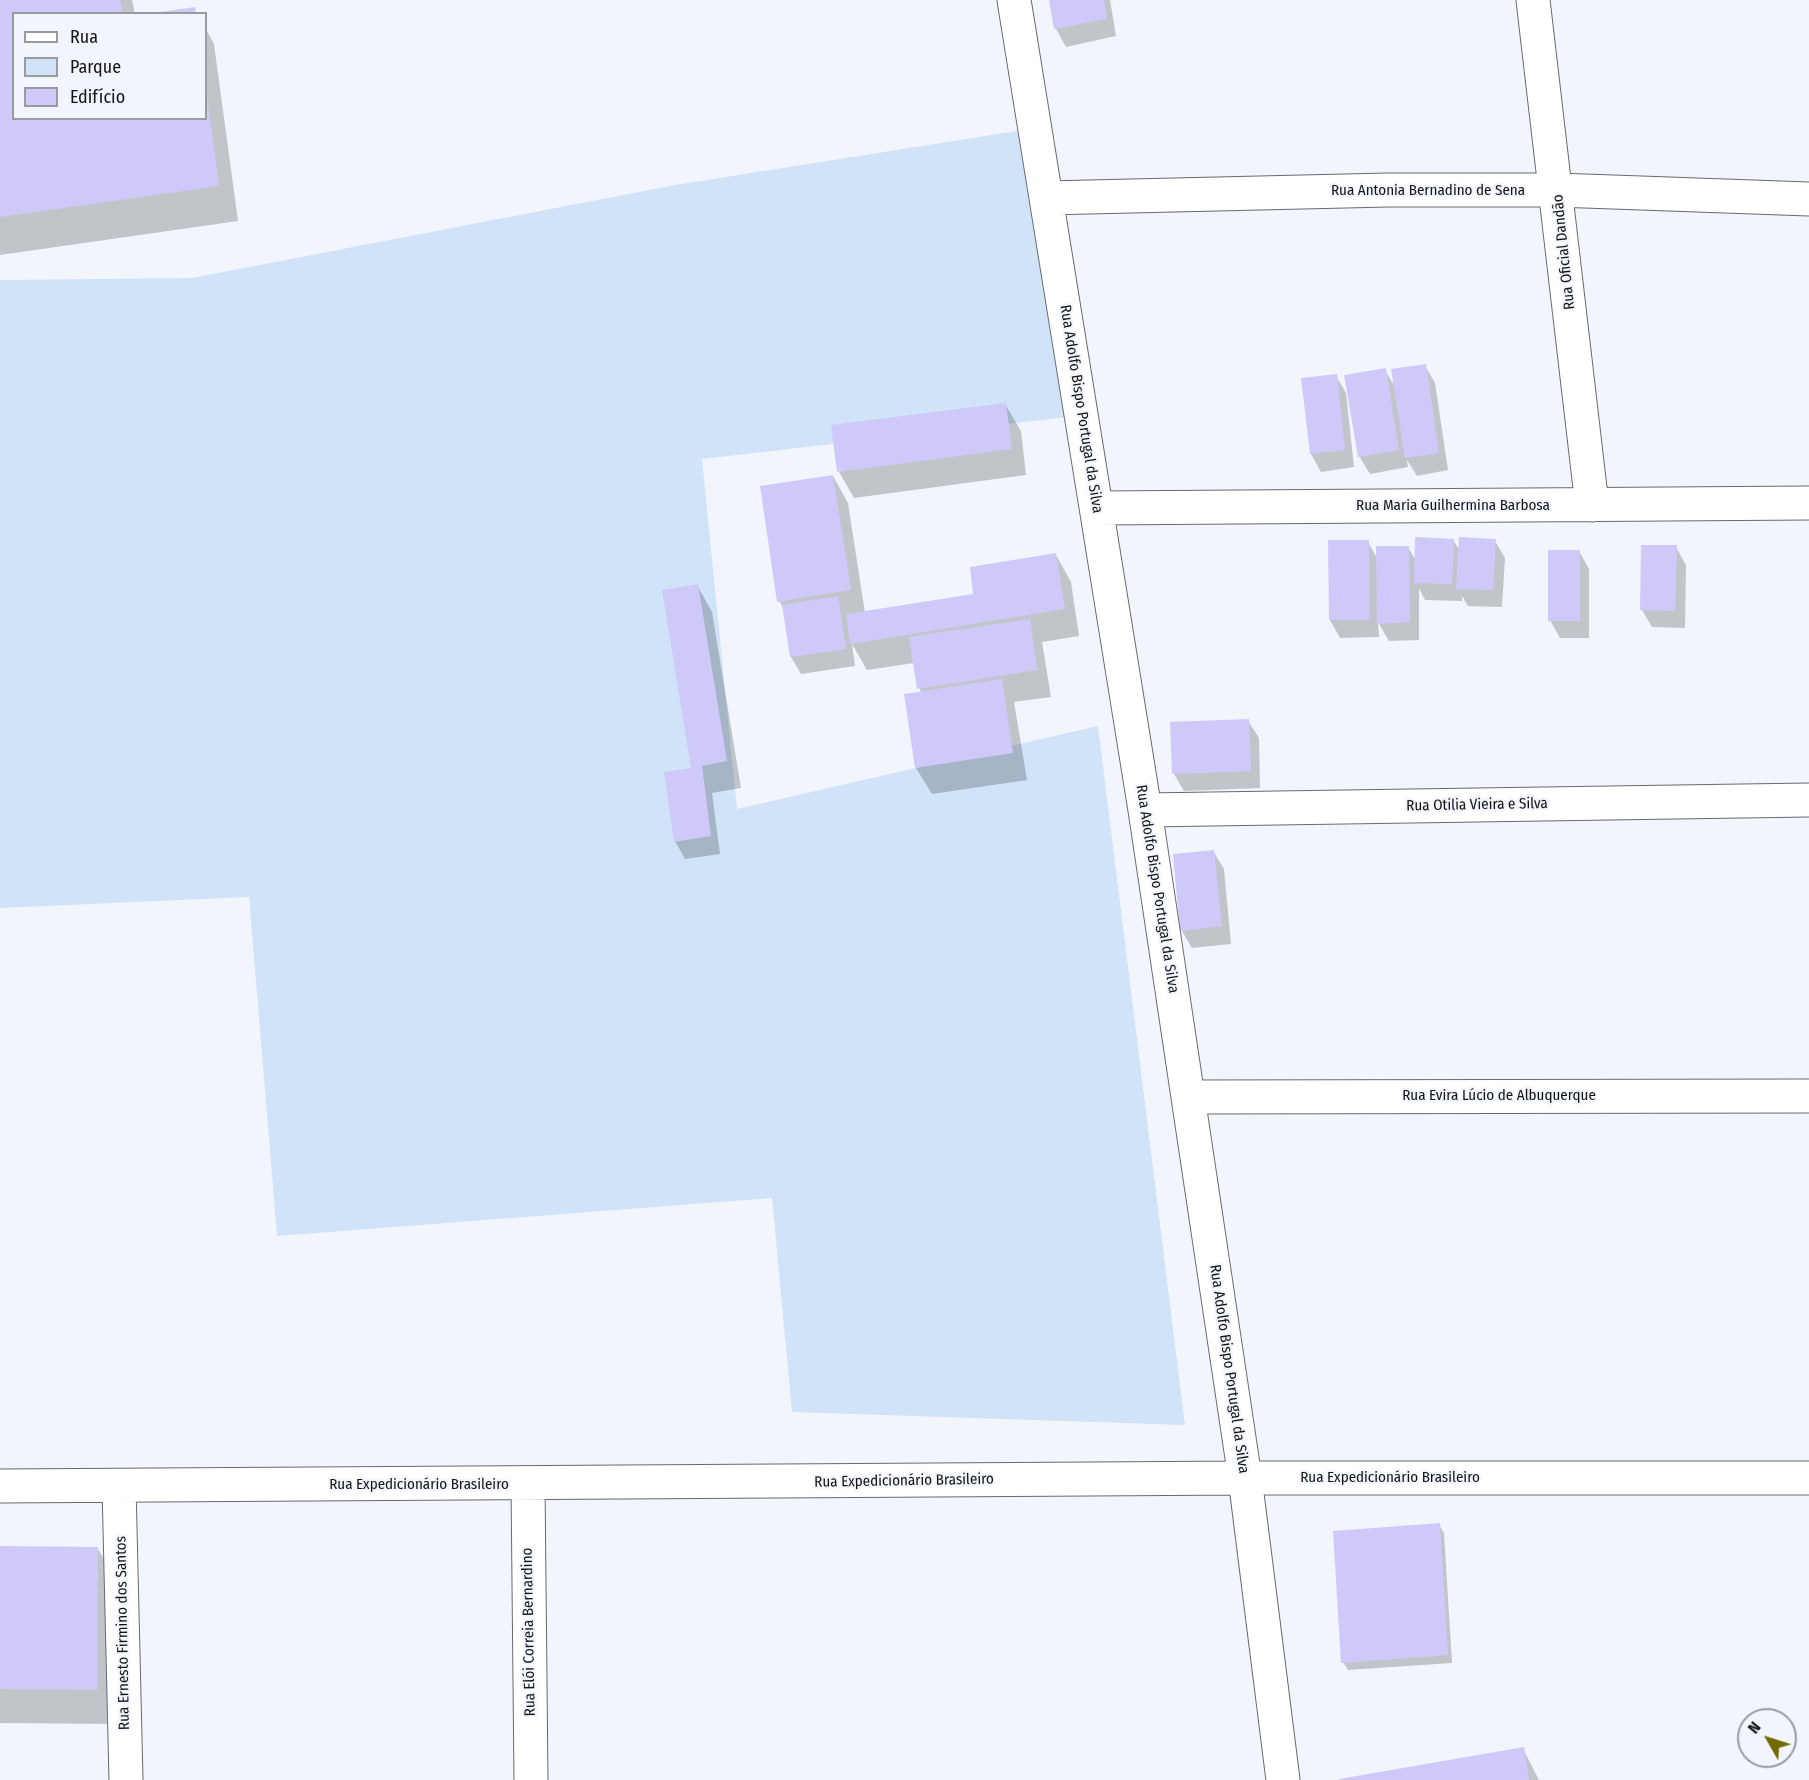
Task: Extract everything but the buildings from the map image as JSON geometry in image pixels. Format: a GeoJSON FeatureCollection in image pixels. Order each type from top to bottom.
{"type":"FeatureCollection","features":[{"type":"Feature","properties":{"kind":"street","name":"Rua Adolfo Bispo Portugal da Silva"},"geometry":{"type":"LineString","coordinates":[[1014,0],[1145,810],[1245,1478],[1283,1780]]}},
{"type":"Feature","properties":{"kind":"street","name":"Rua Oficial Dandão"},"geometry":{"type":"LineString","coordinates":[[1533,0],[1592,505]]}},
{"type":"Feature","properties":{"kind":"street","name":"Rua Antonia Bernadino de Sena"},"geometry":{"type":"LineString","coordinates":[[1046,198],[1388,190],[1557,190],[1809,198]]}},
{"type":"Feature","properties":{"kind":"street","name":"Rua Maria Guilhermina Barbosa"},"geometry":{"type":"LineString","coordinates":[[1097,508],[1809,503]]}},
{"type":"Feature","properties":{"kind":"street","name":"Rua Otilia Vieira e Silva"},"geometry":{"type":"LineString","coordinates":[[1145,810],[1809,800]]}},
{"type":"Feature","properties":{"kind":"street","name":"Rua Evira Lúcio de Albuquerque"},"geometry":{"type":"LineString","coordinates":[[1188,1097],[1809,1096]]}},
{"type":"Feature","properties":{"kind":"street","name":"Rua Expedicionário Brasileiro"},"geometry":{"type":"LineString","coordinates":[[0,1486],[1245,1478],[1809,1478]]}},
{"type":"Feature","properties":{"kind":"street","name":"Rua Elói Correia Bernardino"},"geometry":{"type":"LineString","coordinates":[[528,1484],[531,1780]]}},
{"type":"Feature","properties":{"kind":"street","name":"Rua Ernesto Firmino dos Santos"},"geometry":{"type":"LineString","coordinates":[[119,1486],[126,1780]]}},
{"type":"Feature","properties":{"kind":"green space"},"geometry":{"type":"Polygon","coordinates":[[[1023,130],[1068,417],[702,459],[737,809],[1098,726],[1185,1425],[792,1412],[772,1198],[277,1236],[249,897],[0,908],[0,280],[192,278],[675,185],[1023,130]]]}}]}
